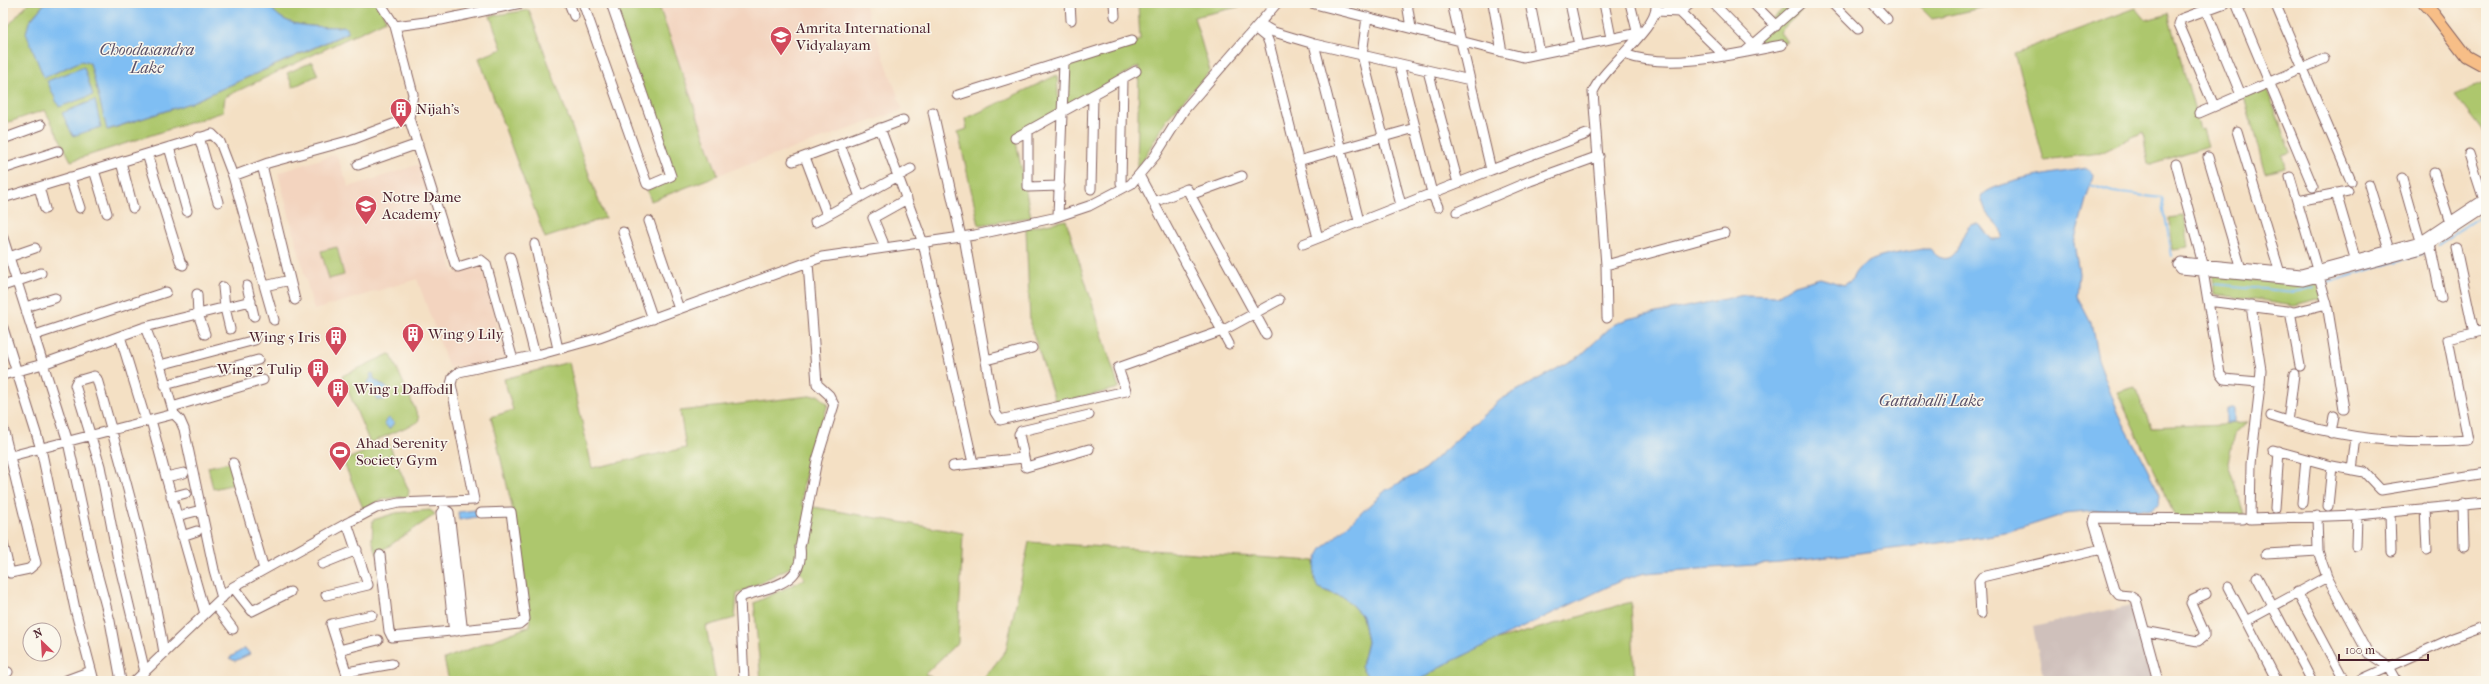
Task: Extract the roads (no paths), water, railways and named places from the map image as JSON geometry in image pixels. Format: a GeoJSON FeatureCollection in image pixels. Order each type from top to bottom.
{"type":"FeatureCollection","features":[{"type":"Feature","properties":{"kind":"main road"},"geometry":{"type":"LineString","coordinates":[[2424,3],[2466,56],[2486,67]]}},
{"type":"Feature","properties":{"kind":"street"},"geometry":{"type":"LineString","coordinates":[[380,3],[395,26],[413,94],[409,118],[455,264],[458,267],[481,260],[486,264],[513,360]]}},
{"type":"Feature","properties":{"kind":"street"},"geometry":{"type":"LineString","coordinates":[[395,26],[441,20],[521,3]]}},
{"type":"Feature","properties":{"kind":"street"},"geometry":{"type":"LineString","coordinates":[[569,3],[574,16]]}},
{"type":"Feature","properties":{"kind":"street"},"geometry":{"type":"LineString","coordinates":[[583,3],[647,184],[650,185],[671,176],[610,3]]}},
{"type":"Feature","properties":{"kind":"street"},"geometry":{"type":"LineString","coordinates":[[1070,3],[1071,20]]}},
{"type":"Feature","properties":{"kind":"street"},"geometry":{"type":"LineString","coordinates":[[1114,3],[1115,16]]}},
{"type":"Feature","properties":{"kind":"street"},"geometry":{"type":"LineString","coordinates":[[140,678],[233,587],[347,523],[376,508],[391,505],[444,505],[474,500],[451,384],[453,377],[459,372],[558,349],[653,319],[829,256],[962,237],[1058,216],[1089,206],[1131,184],[1155,156],[1184,110],[1277,3]]}},
{"type":"Feature","properties":{"kind":"street"},"geometry":{"type":"LineString","coordinates":[[1315,4],[1329,3]]}},
{"type":"Feature","properties":{"kind":"street"},"geometry":{"type":"LineString","coordinates":[[1407,3],[1411,28]]}},
{"type":"Feature","properties":{"kind":"street"},"geometry":{"type":"LineString","coordinates":[[1452,3],[1491,170]]}},
{"type":"Feature","properties":{"kind":"street"},"geometry":{"type":"LineString","coordinates":[[1493,3],[1502,52]]}},
{"type":"Feature","properties":{"kind":"street"},"geometry":{"type":"LineString","coordinates":[[1530,3],[1540,53]]}},
{"type":"Feature","properties":{"kind":"street"},"geometry":{"type":"LineString","coordinates":[[1570,3],[1579,45]]}},
{"type":"Feature","properties":{"kind":"street"},"geometry":{"type":"LineString","coordinates":[[1604,3],[1611,38]]}},
{"type":"Feature","properties":{"kind":"street"},"geometry":{"type":"LineString","coordinates":[[1315,4],[1523,57],[1636,32],[1630,3]]}},
{"type":"Feature","properties":{"kind":"street"},"geometry":{"type":"LineString","coordinates":[[1680,12],[1691,3]]}},
{"type":"Feature","properties":{"kind":"street"},"geometry":{"type":"LineString","coordinates":[[1713,3],[1754,44]]}},
{"type":"Feature","properties":{"kind":"street"},"geometry":{"type":"LineString","coordinates":[[1753,3],[1776,26]]}},
{"type":"Feature","properties":{"kind":"street"},"geometry":{"type":"LineString","coordinates":[[1832,3],[1858,29]]}},
{"type":"Feature","properties":{"kind":"street"},"geometry":{"type":"LineString","coordinates":[[1872,3],[1887,19]]}},
{"type":"Feature","properties":{"kind":"street"},"geometry":{"type":"LineString","coordinates":[[2214,106],[2179,24],[2181,19],[2225,3]]}},
{"type":"Feature","properties":{"kind":"street"},"geometry":{"type":"LineString","coordinates":[[2236,3],[2313,188]]}},
{"type":"Feature","properties":{"kind":"street"},"geometry":{"type":"LineString","coordinates":[[2275,3],[2351,181]]}},
{"type":"Feature","properties":{"kind":"street"},"geometry":{"type":"LineString","coordinates":[[1744,52],[1776,26],[1797,4]]}},
{"type":"Feature","properties":{"kind":"street"},"geometry":{"type":"LineString","coordinates":[[1607,318],[1606,266],[1594,90],[1646,27],[1658,8],[1680,12],[1724,55]]}},
{"type":"Feature","properties":{"kind":"street"},"geometry":{"type":"LineString","coordinates":[[2206,10],[2241,95]]}},
{"type":"Feature","properties":{"kind":"street"},"geometry":{"type":"LineString","coordinates":[[1367,17],[1362,55],[1402,205]]}},
{"type":"Feature","properties":{"kind":"street"},"geometry":{"type":"LineString","coordinates":[[1258,26],[1314,44],[1470,80]]}},
{"type":"Feature","properties":{"kind":"street"},"geometry":{"type":"LineString","coordinates":[[1258,26],[1269,43],[1318,238]]}},
{"type":"Feature","properties":{"kind":"street"},"geometry":{"type":"LineString","coordinates":[[958,96],[1132,40]]}},
{"type":"Feature","properties":{"kind":"street"},"geometry":{"type":"LineString","coordinates":[[1314,44],[1359,221]]}},
{"type":"Feature","properties":{"kind":"street"},"geometry":{"type":"LineString","coordinates":[[1624,54],[1636,58],[1659,61],[1724,55],[1782,45]]}},
{"type":"Feature","properties":{"kind":"street"},"geometry":{"type":"LineString","coordinates":[[2199,113],[2324,59]]}},
{"type":"Feature","properties":{"kind":"street"},"geometry":{"type":"LineString","coordinates":[[1058,216],[1064,62]]}},
{"type":"Feature","properties":{"kind":"street"},"geometry":{"type":"LineString","coordinates":[[1399,64],[1432,193],[1438,207]]}},
{"type":"Feature","properties":{"kind":"street"},"geometry":{"type":"LineString","coordinates":[[1015,138],[1136,71]]}},
{"type":"Feature","properties":{"kind":"street"},"geometry":{"type":"LineString","coordinates":[[1428,71],[1458,183]]}},
{"type":"Feature","properties":{"kind":"street"},"geometry":{"type":"LineString","coordinates":[[1121,183],[1123,79]]}},
{"type":"Feature","properties":{"kind":"street"},"geometry":{"type":"LineString","coordinates":[[1091,189],[1093,96]]}},
{"type":"Feature","properties":{"kind":"street"},"geometry":{"type":"LineString","coordinates":[[933,112],[962,237],[995,412],[1000,420],[1006,421],[1126,391],[1118,368],[1222,331],[1279,300]]}},
{"type":"Feature","properties":{"kind":"street"},"geometry":{"type":"LineString","coordinates":[[234,176],[262,165],[351,140],[409,118]]}},
{"type":"Feature","properties":{"kind":"street"},"geometry":{"type":"LineString","coordinates":[[793,161],[903,120]]}},
{"type":"Feature","properties":{"kind":"street"},"geometry":{"type":"LineString","coordinates":[[3,139],[41,125]]}},
{"type":"Feature","properties":{"kind":"street"},"geometry":{"type":"LineString","coordinates":[[880,128],[923,243],[973,463]]}},
{"type":"Feature","properties":{"kind":"street"},"geometry":{"type":"LineString","coordinates":[[1298,161],[1416,128]]}},
{"type":"Feature","properties":{"kind":"street"},"geometry":{"type":"LineString","coordinates":[[2237,131],[2280,273]]}},
{"type":"Feature","properties":{"kind":"street"},"geometry":{"type":"LineString","coordinates":[[1028,132],[1028,187],[1060,186]]}},
{"type":"Feature","properties":{"kind":"street"},"geometry":{"type":"LineString","coordinates":[[3,198],[212,134],[216,137],[234,176],[274,320]]}},
{"type":"Feature","properties":{"kind":"street"},"geometry":{"type":"LineString","coordinates":[[1303,244],[1359,221],[1587,134]]}},
{"type":"Feature","properties":{"kind":"street"},"geometry":{"type":"LineString","coordinates":[[199,137],[218,202]]}},
{"type":"Feature","properties":{"kind":"street"},"geometry":{"type":"LineString","coordinates":[[358,165],[418,144]]}},
{"type":"Feature","properties":{"kind":"street"},"geometry":{"type":"LineString","coordinates":[[840,144],[860,197]]}},
{"type":"Feature","properties":{"kind":"street"},"geometry":{"type":"LineString","coordinates":[[169,147],[187,211]]}},
{"type":"Feature","properties":{"kind":"street"},"geometry":{"type":"LineString","coordinates":[[3,169],[58,151]]}},
{"type":"Feature","properties":{"kind":"street"},"geometry":{"type":"LineString","coordinates":[[147,154],[181,264],[183,265]]}},
{"type":"Feature","properties":{"kind":"street"},"geometry":{"type":"LineString","coordinates":[[2469,154],[2485,202]]}},
{"type":"Feature","properties":{"kind":"street"},"geometry":{"type":"LineString","coordinates":[[1457,212],[1530,181],[1598,156]]}},
{"type":"Feature","properties":{"kind":"street"},"geometry":{"type":"LineString","coordinates":[[805,157],[827,215]]}},
{"type":"Feature","properties":{"kind":"street"},"geometry":{"type":"LineString","coordinates":[[2208,157],[2241,269]]}},
{"type":"Feature","properties":{"kind":"street"},"geometry":{"type":"LineString","coordinates":[[121,162],[133,208]]}},
{"type":"Feature","properties":{"kind":"street"},"geometry":{"type":"LineString","coordinates":[[2176,164],[2202,268],[2222,377],[2260,383]]}},
{"type":"Feature","properties":{"kind":"street"},"geometry":{"type":"LineString","coordinates":[[262,165],[295,300]]}},
{"type":"Feature","properties":{"kind":"street"},"geometry":{"type":"LineString","coordinates":[[815,222],[911,169]]}},
{"type":"Feature","properties":{"kind":"street"},"geometry":{"type":"LineString","coordinates":[[94,170],[107,213]]}},
{"type":"Feature","properties":{"kind":"street"},"geometry":{"type":"LineString","coordinates":[[2434,173],[2450,223]]}},
{"type":"Feature","properties":{"kind":"street"},"geometry":{"type":"LineString","coordinates":[[1139,175],[1229,344]]}},
{"type":"Feature","properties":{"kind":"street"},"geometry":{"type":"LineString","coordinates":[[1190,195],[1242,176]]}},
{"type":"Feature","properties":{"kind":"street"},"geometry":{"type":"LineString","coordinates":[[70,177],[80,208]]}},
{"type":"Feature","properties":{"kind":"street"},"geometry":{"type":"LineString","coordinates":[[2290,177],[2319,272],[2327,304],[2344,409]]}},
{"type":"Feature","properties":{"kind":"street"},"geometry":{"type":"LineString","coordinates":[[2402,178],[2441,298]]}},
{"type":"Feature","properties":{"kind":"street"},"geometry":{"type":"LineString","coordinates":[[2369,185],[2389,250]]}},
{"type":"Feature","properties":{"kind":"street"},"geometry":{"type":"LineString","coordinates":[[39,187],[45,209]]}},
{"type":"Feature","properties":{"kind":"street"},"geometry":{"type":"LineString","coordinates":[[1154,202],[1187,189],[1266,334]]}},
{"type":"Feature","properties":{"kind":"street"},"geometry":{"type":"LineString","coordinates":[[2298,201],[2348,191]]}},
{"type":"Feature","properties":{"kind":"street"},"geometry":{"type":"LineString","coordinates":[[2336,193],[2355,258]]}},
{"type":"Feature","properties":{"kind":"street"},"geometry":{"type":"LineString","coordinates":[[883,242],[873,218],[906,199]]}},
{"type":"Feature","properties":{"kind":"street"},"geometry":{"type":"LineString","coordinates":[[2202,268],[2295,282],[2355,258],[2389,250],[2424,245],[2450,223],[2485,202]]}},
{"type":"Feature","properties":{"kind":"street"},"geometry":{"type":"LineString","coordinates":[[2202,268],[2241,269],[2301,274],[2319,272],[2424,245],[2485,202]]}},
{"type":"Feature","properties":{"kind":"street"},"geometry":{"type":"LineString","coordinates":[[649,221],[680,309]]}},
{"type":"Feature","properties":{"kind":"street"},"geometry":{"type":"LineString","coordinates":[[623,232],[653,319]]}},
{"type":"Feature","properties":{"kind":"street"},"geometry":{"type":"LineString","coordinates":[[1606,266],[1724,233]]}},
{"type":"Feature","properties":{"kind":"street"},"geometry":{"type":"LineString","coordinates":[[3,238],[18,281],[68,442],[94,562],[110,621],[121,681]]}},
{"type":"Feature","properties":{"kind":"street"},"geometry":{"type":"LineString","coordinates":[[535,244],[558,349]]}},
{"type":"Feature","properties":{"kind":"street"},"geometry":{"type":"LineString","coordinates":[[9,257],[35,248]]}},
{"type":"Feature","properties":{"kind":"street"},"geometry":{"type":"LineString","coordinates":[[2456,248],[2474,333]]}},
{"type":"Feature","properties":{"kind":"street"},"geometry":{"type":"LineString","coordinates":[[510,257],[535,355]]}},
{"type":"Feature","properties":{"kind":"street"},"geometry":{"type":"LineString","coordinates":[[744,681],[740,599],[743,596],[785,581],[793,576],[799,567],[802,558],[800,547],[818,460],[834,405],[829,395],[817,384],[808,263]]}},
{"type":"Feature","properties":{"kind":"street"},"geometry":{"type":"LineString","coordinates":[[3,286],[41,273]]}},
{"type":"Feature","properties":{"kind":"street"},"geometry":{"type":"LineString","coordinates":[[265,286],[290,280]]}},
{"type":"Feature","properties":{"kind":"street"},"geometry":{"type":"LineString","coordinates":[[247,286],[254,316]]}},
{"type":"Feature","properties":{"kind":"street"},"geometry":{"type":"LineString","coordinates":[[223,287],[224,308],[230,329]]}},
{"type":"Feature","properties":{"kind":"street"},"geometry":{"type":"LineString","coordinates":[[35,335],[166,292]]}},
{"type":"Feature","properties":{"kind":"street"},"geometry":{"type":"LineString","coordinates":[[197,294],[198,314],[205,334]]}},
{"type":"Feature","properties":{"kind":"street"},"geometry":{"type":"LineString","coordinates":[[25,307],[55,298]]}},
{"type":"Feature","properties":{"kind":"street"},"geometry":{"type":"LineString","coordinates":[[3,375],[43,364],[145,327],[251,301]]}},
{"type":"Feature","properties":{"kind":"street"},"geometry":{"type":"LineString","coordinates":[[2208,301],[2290,311],[2327,304]]}},
{"type":"Feature","properties":{"kind":"street"},"geometry":{"type":"LineString","coordinates":[[2251,306],[2261,370],[2251,464],[2250,519],[2357,515],[2462,504],[2486,503]]}},
{"type":"Feature","properties":{"kind":"street"},"geometry":{"type":"LineString","coordinates":[[2290,311],[2300,366]]}},
{"type":"Feature","properties":{"kind":"street"},"geometry":{"type":"LineString","coordinates":[[145,327],[160,365],[173,410],[180,420],[184,430],[222,598]]}},
{"type":"Feature","properties":{"kind":"street"},"geometry":{"type":"LineString","coordinates":[[3,328],[41,449],[94,681]]}},
{"type":"Feature","properties":{"kind":"street"},"geometry":{"type":"LineString","coordinates":[[2271,416],[2288,422],[2332,433],[2356,437],[2410,442],[2468,440],[2448,339],[2486,330]]}},
{"type":"Feature","properties":{"kind":"street"},"geometry":{"type":"LineString","coordinates":[[120,336],[149,420],[205,614]]}},
{"type":"Feature","properties":{"kind":"street"},"geometry":{"type":"LineString","coordinates":[[160,365],[255,340]]}},
{"type":"Feature","properties":{"kind":"street"},"geometry":{"type":"LineString","coordinates":[[986,360],[1032,348]]}},
{"type":"Feature","properties":{"kind":"street"},"geometry":{"type":"LineString","coordinates":[[165,385],[258,360]]}},
{"type":"Feature","properties":{"kind":"street"},"geometry":{"type":"LineString","coordinates":[[2288,422],[2294,374]]}},
{"type":"Feature","properties":{"kind":"street"},"geometry":{"type":"LineString","coordinates":[[140,678],[100,466],[75,385],[77,381],[92,376],[97,379],[112,430],[159,619],[164,653]]}},
{"type":"Feature","properties":{"kind":"street"},"geometry":{"type":"LineString","coordinates":[[7,457],[149,420],[173,410],[263,380]]}},
{"type":"Feature","properties":{"kind":"street"},"geometry":{"type":"LineString","coordinates":[[1089,415],[1021,431],[1019,434],[1026,467],[1089,449]]}},
{"type":"Feature","properties":{"kind":"street"},"geometry":{"type":"LineString","coordinates":[[2332,433],[2334,416]]}},
{"type":"Feature","properties":{"kind":"street"},"geometry":{"type":"LineString","coordinates":[[3,428],[7,457],[36,563],[29,570],[10,573],[3,543]]}},
{"type":"Feature","properties":{"kind":"street"},"geometry":{"type":"LineString","coordinates":[[2352,470],[2356,437]]}},
{"type":"Feature","properties":{"kind":"street"},"geometry":{"type":"LineString","coordinates":[[2275,508],[2276,451],[2332,466],[2364,472],[2381,490],[2486,473]]}},
{"type":"Feature","properties":{"kind":"street"},"geometry":{"type":"LineString","coordinates":[[953,466],[1023,458]]}},
{"type":"Feature","properties":{"kind":"street"},"geometry":{"type":"LineString","coordinates":[[2302,503],[2306,459]]}},
{"type":"Feature","properties":{"kind":"street"},"geometry":{"type":"LineString","coordinates":[[233,463],[264,569]]}},
{"type":"Feature","properties":{"kind":"street"},"geometry":{"type":"LineString","coordinates":[[2328,506],[2332,466]]}},
{"type":"Feature","properties":{"kind":"street"},"geometry":{"type":"LineString","coordinates":[[166,477],[184,473]]}},
{"type":"Feature","properties":{"kind":"street"},"geometry":{"type":"LineString","coordinates":[[171,497],[186,493]]}},
{"type":"Feature","properties":{"kind":"street"},"geometry":{"type":"LineString","coordinates":[[2462,504],[2464,547]]}},
{"type":"Feature","properties":{"kind":"street"},"geometry":{"type":"LineString","coordinates":[[444,505],[449,512],[462,625],[457,631]]}},
{"type":"Feature","properties":{"kind":"street"},"geometry":{"type":"LineString","coordinates":[[2425,508],[2427,550]]}},
{"type":"Feature","properties":{"kind":"street"},"geometry":{"type":"LineString","coordinates":[[177,516],[201,510]]}},
{"type":"Feature","properties":{"kind":"street"},"geometry":{"type":"LineString","coordinates":[[380,555],[389,631],[392,637],[519,624],[525,618],[511,512],[481,513]]}},
{"type":"Feature","properties":{"kind":"street"},"geometry":{"type":"LineString","coordinates":[[2390,512],[2391,552]]}},
{"type":"Feature","properties":{"kind":"street"},"geometry":{"type":"LineString","coordinates":[[2356,546],[2357,515]]}},
{"type":"Feature","properties":{"kind":"street"},"geometry":{"type":"LineString","coordinates":[[2317,516],[2318,551],[2327,577],[2368,653],[2389,667],[2396,681]]}},
{"type":"Feature","properties":{"kind":"street"},"geometry":{"type":"LineString","coordinates":[[2158,681],[2136,600],[2133,597],[2116,593],[2094,522],[2095,518],[2172,520],[2243,519]]}},
{"type":"Feature","properties":{"kind":"street"},"geometry":{"type":"LineString","coordinates":[[326,595],[368,585],[347,523]]}},
{"type":"Feature","properties":{"kind":"street"},"geometry":{"type":"LineString","coordinates":[[182,536],[197,531]]}},
{"type":"Feature","properties":{"kind":"street"},"geometry":{"type":"LineString","coordinates":[[1981,614],[1979,581],[1982,577],[2102,549]]}},
{"type":"Feature","properties":{"kind":"street"},"geometry":{"type":"LineString","coordinates":[[322,564],[357,550]]}},
{"type":"Feature","properties":{"kind":"street"},"geometry":{"type":"LineString","coordinates":[[2266,554],[2318,551]]}},
{"type":"Feature","properties":{"kind":"street"},"geometry":{"type":"LineString","coordinates":[[2257,577],[2312,681]]}},
{"type":"Feature","properties":{"kind":"street"},"geometry":{"type":"LineString","coordinates":[[2246,621],[2327,577]]}},
{"type":"Feature","properties":{"kind":"street"},"geometry":{"type":"LineString","coordinates":[[233,587],[252,611],[290,592]]}},
{"type":"Feature","properties":{"kind":"street"},"geometry":{"type":"LineString","coordinates":[[2228,587],[2277,681]]}},
{"type":"Feature","properties":{"kind":"street"},"geometry":{"type":"LineString","coordinates":[[2297,592],[2344,680]]}},
{"type":"Feature","properties":{"kind":"street"},"geometry":{"type":"LineString","coordinates":[[2144,631],[2198,641],[2204,636],[2204,632],[2192,603],[2193,600],[2206,594]]}},
{"type":"Feature","properties":{"kind":"street"},"geometry":{"type":"LineString","coordinates":[[215,605],[234,629]]}},
{"type":"Feature","properties":{"kind":"street"},"geometry":{"type":"LineString","coordinates":[[372,615],[331,624],[348,677],[392,664]]}},
{"type":"Feature","properties":{"kind":"street"},"geometry":{"type":"LineString","coordinates":[[2359,681],[2453,638],[2486,626]]}},
{"type":"Feature","properties":{"kind":"street"},"geometry":{"type":"LineString","coordinates":[[339,650],[378,640]]}},
{"type":"Feature","properties":{"kind":"street"},"geometry":{"type":"LineString","coordinates":[[64,681],[91,671]]}},
{"type":"Feature","properties":{"kind":"water","name":"Choodasandra Lake"},"geometry":{"type":"Polygon","coordinates":[[[45,3],[269,3],[281,18],[290,22],[309,26],[344,26],[349,32],[190,103],[107,130],[90,63],[81,61],[44,78],[26,33],[29,22],[45,3]]]}},
{"type":"Feature","properties":{"kind":"water","name":"Choodasandra Lake"},"geometry":{"type":"Polygon","coordinates":[[[84,67],[93,95],[59,107],[47,81],[84,67]]]}},
{"type":"Feature","properties":{"kind":"water","name":"Choodasandra Lake"},"geometry":{"type":"Polygon","coordinates":[[[95,100],[101,127],[73,136],[62,113],[95,100]]]}},
{"type":"Feature","properties":{"kind":"water","name":"Gattahalli Lake"},"geometry":{"type":"Polygon","coordinates":[[[2087,168],[2093,175],[2074,243],[2079,273],[2077,296],[2091,323],[2098,359],[2120,417],[2160,494],[2159,505],[2148,510],[2117,509],[2065,514],[2010,532],[1963,540],[1780,563],[1645,573],[1622,580],[1442,666],[1419,681],[1370,681],[1361,666],[1367,642],[1362,616],[1345,598],[1318,588],[1314,568],[1319,554],[1322,549],[1386,490],[1422,471],[1500,400],[1580,356],[1613,325],[1627,319],[1744,295],[1777,296],[1795,285],[1820,278],[1844,285],[1852,280],[1856,272],[1863,265],[1892,254],[1930,249],[1939,257],[1947,258],[1953,255],[1964,234],[1973,224],[1980,225],[1991,239],[2000,239],[2002,237],[2000,228],[1987,214],[1981,198],[1986,192],[2011,182],[2087,168]]]}},
{"type":"Feature","properties":{"kind":"water"},"geometry":{"type":"Polygon","coordinates":[[[373,373],[374,379],[390,390],[384,400],[377,400],[375,392],[365,386],[371,378],[370,374],[373,373]]]}},
{"type":"Feature","properties":{"kind":"water"},"geometry":{"type":"Polygon","coordinates":[[[2226,408],[2234,408],[2234,423],[2226,423],[2226,408]]]}},
{"type":"Feature","properties":{"kind":"water"},"geometry":{"type":"Polygon","coordinates":[[[389,418],[394,423],[389,429],[384,423],[389,418]]]}},
{"type":"Feature","properties":{"kind":"water"},"geometry":{"type":"Polygon","coordinates":[[[476,510],[477,517],[459,520],[458,512],[476,510]]]}},
{"type":"Feature","properties":{"kind":"water"},"geometry":{"type":"Polygon","coordinates":[[[245,648],[250,654],[235,661],[229,658],[245,648]]]}},
{"type":"Feature","properties":{"kind":"waterway"},"geometry":{"type":"LineString","coordinates":[[2088,186],[2090,185],[2113,192],[2162,198],[2172,256]]}},
{"type":"Feature","properties":{"kind":"waterway"},"geometry":{"type":"LineString","coordinates":[[2437,245],[2486,212]]}},
{"type":"Feature","properties":{"kind":"waterway"},"geometry":{"type":"LineString","coordinates":[[2326,283],[2424,253]]}},
{"type":"Feature","properties":{"kind":"waterway"},"geometry":{"type":"LineString","coordinates":[[2214,284],[2294,292],[2314,287]]}},
{"type":"Feature","properties":{"kind":"place","name":"Amrita International Vidyalayam"},"geometry":{"type":"Point","coordinates":[781,56]}},
{"type":"Feature","properties":{"kind":"place","name":"Nijah's"},"geometry":{"type":"Point","coordinates":[401,128]}},
{"type":"Feature","properties":{"kind":"place","name":"Notre Dame Academy"},"geometry":{"type":"Point","coordinates":[366,226]}},
{"type":"Feature","properties":{"kind":"place","name":"Wing 9 Lily"},"geometry":{"type":"Point","coordinates":[413,354]}},
{"type":"Feature","properties":{"kind":"place","name":"Wing 5 Iris"},"geometry":{"type":"Point","coordinates":[336,356]}},
{"type":"Feature","properties":{"kind":"place","name":"Wing 2 Tulip"},"geometry":{"type":"Point","coordinates":[318,388]}},
{"type":"Feature","properties":{"kind":"place","name":"Wing 1 Daffodil"},"geometry":{"type":"Point","coordinates":[338,408]}},
{"type":"Feature","properties":{"kind":"place","name":"Ahad Serenity Society Gym"},"geometry":{"type":"Point","coordinates":[340,472]}}]}
